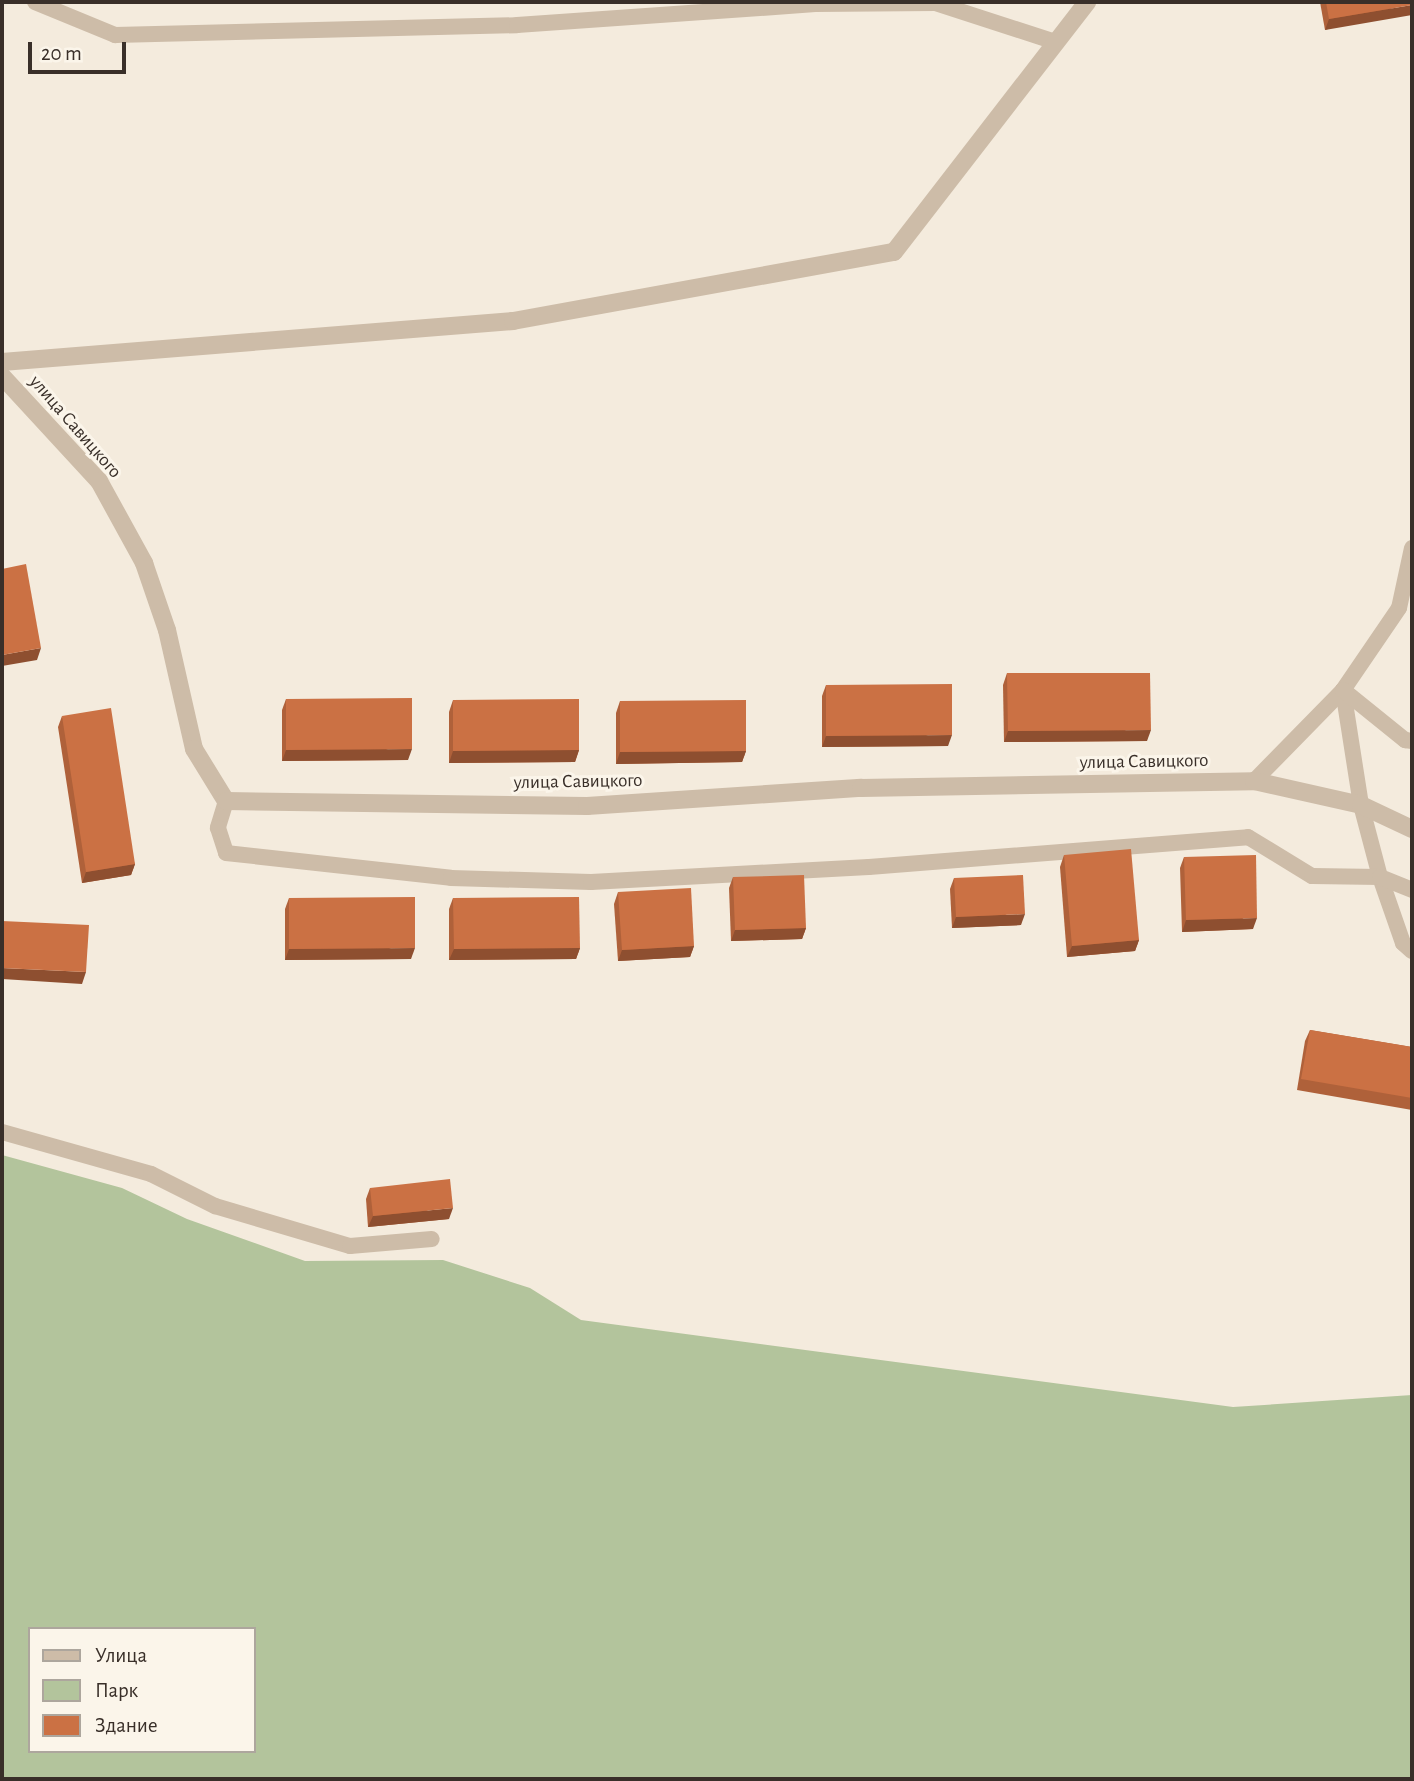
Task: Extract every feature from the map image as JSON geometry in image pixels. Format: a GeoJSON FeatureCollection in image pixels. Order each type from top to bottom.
{"type":"FeatureCollection","features":[{"type":"Feature","properties":{"kind":"street"},"geometry":{"type":"LineString","coordinates":[[2,362],[513,321],[894,253],[1087,2]]}},
{"type":"Feature","properties":{"kind":"street","name":"улица Савицкого"},"geometry":{"type":"LineString","coordinates":[[2,376],[99,481],[144,563],[167,630],[194,750],[226,801],[587,806],[861,788],[1254,781],[1361,805],[1412,829]]}},
{"type":"Feature","properties":{"kind":"lane"},"geometry":{"type":"LineString","coordinates":[[34,2],[115,35],[517,25],[815,4],[935,3],[1056,42]]}},
{"type":"Feature","properties":{"kind":"lane"},"geometry":{"type":"LineString","coordinates":[[1254,781],[1343,690],[1399,608],[1412,548]]}},
{"type":"Feature","properties":{"kind":"lane"},"geometry":{"type":"LineString","coordinates":[[1343,690],[1405,740],[1412,741]]}},
{"type":"Feature","properties":{"kind":"lane"},"geometry":{"type":"LineString","coordinates":[[1343,690],[1361,805],[1380,877],[1403,943],[1412,951]]}},
{"type":"Feature","properties":{"kind":"lane"},"geometry":{"type":"LineString","coordinates":[[226,801],[218,828],[220,844],[226,853],[451,878],[591,883],[869,867],[1248,836],[1312,876],[1380,877],[1412,890]]}},
{"type":"Feature","properties":{"kind":"lane"},"geometry":{"type":"LineString","coordinates":[[2,1132],[49,1142],[151,1174],[215,1206],[350,1247],[432,1239]]}},
{"type":"Feature","properties":{"kind":"green space"},"geometry":{"type":"Polygon","coordinates":[[[2,1155],[122,1188],[187,1219],[305,1261],[443,1260],[530,1288],[581,1320],[1233,1407],[1412,1395],[1412,1779],[2,1779],[2,1155]]]}},
{"type":"Feature","properties":{"kind":"building"},"geometry":{"type":"Polygon","coordinates":[[[1326,2],[1412,2],[1412,5],[1329,19],[1326,2]]]}},
{"type":"Feature","properties":{"kind":"building"},"geometry":{"type":"Polygon","coordinates":[[[26,564],[41,648],[2,655],[2,569],[26,564]]]}},
{"type":"Feature","properties":{"kind":"building"},"geometry":{"type":"Polygon","coordinates":[[[1007,673],[1150,673],[1151,730],[1008,731],[1007,673]]]}},
{"type":"Feature","properties":{"kind":"building"},"geometry":{"type":"Polygon","coordinates":[[[952,684],[952,735],[826,736],[826,685],[952,684]]]}},
{"type":"Feature","properties":{"kind":"building"},"geometry":{"type":"Polygon","coordinates":[[[412,698],[412,749],[286,750],[286,699],[412,698]]]}},
{"type":"Feature","properties":{"kind":"building"},"geometry":{"type":"Polygon","coordinates":[[[579,699],[579,750],[453,751],[453,700],[579,699]]]}},
{"type":"Feature","properties":{"kind":"building"},"geometry":{"type":"Polygon","coordinates":[[[746,700],[746,751],[620,752],[620,701],[746,700]]]}},
{"type":"Feature","properties":{"kind":"building"},"geometry":{"type":"Polygon","coordinates":[[[111,708],[135,864],[86,872],[62,716],[111,708]]]}},
{"type":"Feature","properties":{"kind":"building"},"geometry":{"type":"Polygon","coordinates":[[[1131,849],[1139,940],[1072,946],[1064,855],[1131,849]]]}},
{"type":"Feature","properties":{"kind":"building"},"geometry":{"type":"Polygon","coordinates":[[[1256,855],[1257,918],[1186,920],[1184,857],[1256,855]]]}},
{"type":"Feature","properties":{"kind":"building"},"geometry":{"type":"Polygon","coordinates":[[[804,875],[806,928],[735,930],[733,877],[804,875]]]}},
{"type":"Feature","properties":{"kind":"building"},"geometry":{"type":"Polygon","coordinates":[[[1023,875],[1025,914],[956,917],[954,878],[1023,875]]]}},
{"type":"Feature","properties":{"kind":"building"},"geometry":{"type":"Polygon","coordinates":[[[691,888],[694,946],[622,950],[618,892],[691,888]]]}},
{"type":"Feature","properties":{"kind":"building"},"geometry":{"type":"Polygon","coordinates":[[[415,897],[415,948],[289,949],[289,898],[415,897]]]}},
{"type":"Feature","properties":{"kind":"building"},"geometry":{"type":"Polygon","coordinates":[[[579,897],[580,948],[454,949],[453,898],[579,897]]]}},
{"type":"Feature","properties":{"kind":"building"},"geometry":{"type":"Polygon","coordinates":[[[2,921],[89,925],[86,972],[2,968],[2,921]]]}},
{"type":"Feature","properties":{"kind":"building"},"geometry":{"type":"Polygon","coordinates":[[[1310,1030],[1412,1047],[1412,1098],[1301,1079],[1310,1030]]]}},
{"type":"Feature","properties":{"kind":"building"},"geometry":{"type":"Polygon","coordinates":[[[450,1179],[453,1208],[373,1216],[370,1188],[450,1179]]]}}]}
